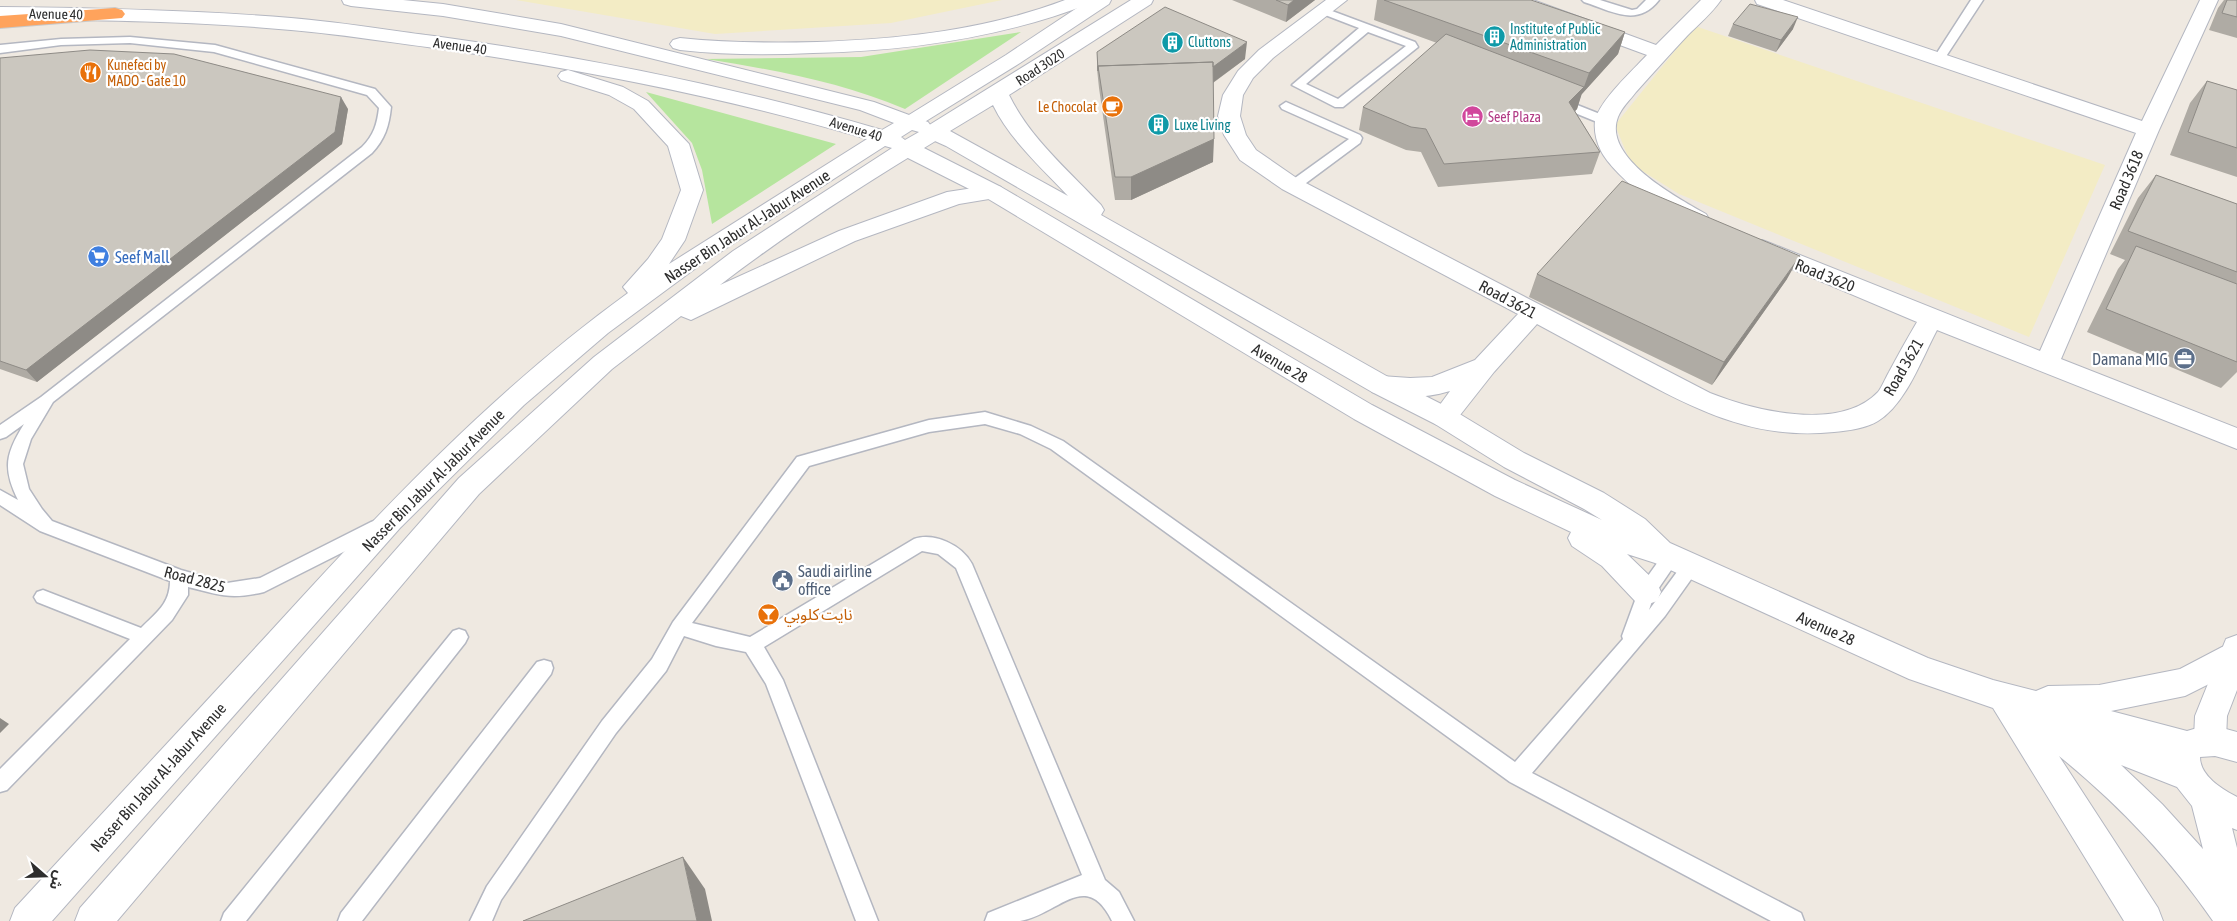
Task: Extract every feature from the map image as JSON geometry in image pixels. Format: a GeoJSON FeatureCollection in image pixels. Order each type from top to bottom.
{"type":"FeatureCollection","features":[{"type":"Feature","properties":{"kind":"highway"},"geometry":{"type":"LineString","coordinates":[[0,22],[115,14]]}},
{"type":"Feature","properties":{"kind":"street","name":"Avenue 40"},"geometry":{"type":"LineString","coordinates":[[351,0],[443,10],[561,30],[867,106],[934,132]]}},
{"type":"Feature","properties":{"kind":"street"},"geometry":{"type":"LineString","coordinates":[[404,0],[443,10]]}},
{"type":"Feature","properties":{"kind":"street"},"geometry":{"type":"LineString","coordinates":[[561,30],[709,48],[827,47],[953,36],[1019,22],[1082,0]]}},
{"type":"Feature","properties":{"kind":"street","name":"Road 3020"},"geometry":{"type":"LineString","coordinates":[[911,122],[1013,59],[1102,0]]}},
{"type":"Feature","properties":{"kind":"street","name":"Road 3020"},"geometry":{"type":"LineString","coordinates":[[934,132],[998,94],[1144,0]]}},
{"type":"Feature","properties":{"kind":"street"},"geometry":{"type":"LineString","coordinates":[[1515,0],[1659,53]]}},
{"type":"Feature","properties":{"kind":"street"},"geometry":{"type":"LineString","coordinates":[[1606,121],[1613,107],[1659,53],[1712,0]]}},
{"type":"Feature","properties":{"kind":"street"},"geometry":{"type":"LineString","coordinates":[[1764,0],[2148,130]]}},
{"type":"Feature","properties":{"kind":"street","name":"Road 3618"},"geometry":{"type":"LineString","coordinates":[[2047,363],[2148,130],[2209,0]]}},
{"type":"Feature","properties":{"kind":"street","name":"Road 3621"},"geometry":{"type":"LineString","coordinates":[[1331,5],[1266,54],[1245,75],[1233,94],[1230,116],[1235,134],[1248,155],[1268,171],[1293,186],[1533,313],[1701,400],[1733,413],[1772,422],[1808,425],[1845,421],[1868,415],[1888,398],[1931,318]]}},
{"type":"Feature","properties":{"kind":"street","name":"Avenue 40"},"geometry":{"type":"LineString","coordinates":[[0,13],[115,14],[293,24],[574,62],[673,82],[789,109],[884,137],[908,149]]}},
{"type":"Feature","properties":{"kind":"street"},"geometry":{"type":"LineString","coordinates":[[478,48],[616,92],[641,105],[678,144],[692,190],[673,240],[656,265],[599,327]]}},
{"type":"Feature","properties":{"kind":"street"},"geometry":{"type":"LineString","coordinates":[[998,94],[1010,118],[1024,137],[1111,230]]}},
{"type":"Feature","properties":{"kind":"street","name":"Road 3620"},"geometry":{"type":"LineString","coordinates":[[1606,121],[1606,139],[1612,152],[1635,178],[1679,209],[1730,235],[1931,318],[2237,439]]}},
{"type":"Feature","properties":{"kind":"street","name":"Nasser Bin Jabur Al-Jabur Avenue"},"geometry":{"type":"LineString","coordinates":[[28,921],[390,520],[515,398],[599,327],[692,259],[884,137],[911,122]]}},
{"type":"Feature","properties":{"kind":"street","name":"Nasser Bin Jabur Al-Jabur Avenue"},"geometry":{"type":"LineString","coordinates":[[93,921],[469,486],[603,363],[741,257],[876,167],[934,132]]}},
{"type":"Feature","properties":{"kind":"street","name":"Avenue 28"},"geometry":{"type":"LineString","coordinates":[[934,132],[954,141],[1111,230],[1381,386],[1444,417],[1514,460],[1616,514],[1675,558]]}},
{"type":"Feature","properties":{"kind":"street","name":"Avenue 28"},"geometry":{"type":"LineString","coordinates":[[908,149],[993,192],[1363,412],[1506,488],[1612,538],[1675,558],[1920,669],[2011,703],[2206,761],[2221,807],[2237,814]]}},
{"type":"Feature","properties":{"kind":"street"},"geometry":{"type":"LineString","coordinates":[[603,363],[718,296],[847,236],[955,197],[993,192]]}},
{"type":"Feature","properties":{"kind":"street"},"geometry":{"type":"LineString","coordinates":[[1363,412],[1404,417],[1444,417],[1485,365],[1533,313]]}},
{"type":"Feature","properties":{"kind":"street"},"geometry":{"type":"LineString","coordinates":[[1381,386],[1434,388],[1447,384],[1485,365]]}},
{"type":"Feature","properties":{"kind":"street"},"geometry":{"type":"LineString","coordinates":[[1506,488],[1612,558],[1646,592]]}},
{"type":"Feature","properties":{"kind":"street"},"geometry":{"type":"LineString","coordinates":[[2011,703],[2099,699],[2185,682],[2235,652]]}},
{"type":"Feature","properties":{"kind":"street"},"geometry":{"type":"LineString","coordinates":[[2235,652],[2211,716],[2206,761],[2237,917]]}},
{"type":"Feature","properties":{"kind":"street"},"geometry":{"type":"LineString","coordinates":[[2011,703],[2145,921]]}},
{"type":"Feature","properties":{"kind":"street"},"geometry":{"type":"LineString","coordinates":[[2011,703],[2134,800],[2178,846],[2214,891],[2234,921]]}},
{"type":"Feature","properties":{"kind":"lane"},"geometry":{"type":"LineString","coordinates":[[1588,0],[1631,13],[1640,12],[1653,0]]}},
{"type":"Feature","properties":{"kind":"lane"},"geometry":{"type":"LineString","coordinates":[[1939,60],[1977,0]]}},
{"type":"Feature","properties":{"kind":"lane"},"geometry":{"type":"LineString","coordinates":[[1331,5],[1367,27],[1412,47],[1341,104],[1298,87],[1299,83],[1367,27]]}},
{"type":"Feature","properties":{"kind":"lane"},"geometry":{"type":"LineString","coordinates":[[0,49],[61,42],[130,40],[216,49],[371,92],[385,107],[381,132],[367,150],[48,398],[0,433]]}},
{"type":"Feature","properties":{"kind":"lane"},"geometry":{"type":"LineString","coordinates":[[1542,95],[1606,121]]}},
{"type":"Feature","properties":{"kind":"lane"},"geometry":{"type":"LineString","coordinates":[[1286,106],[1356,138],[1356,140],[1293,186]]}},
{"type":"Feature","properties":{"kind":"lane"},"geometry":{"type":"LineString","coordinates":[[48,398],[45,391],[145,309]]}},
{"type":"Feature","properties":{"kind":"lane"},"geometry":{"type":"LineString","coordinates":[[46,526],[27,503],[15,468],[15,462],[20,448],[48,398]]}},
{"type":"Feature","properties":{"kind":"lane"},"geometry":{"type":"LineString","coordinates":[[481,921],[494,892],[609,727],[659,665],[679,627],[803,461],[929,426],[985,418],[1025,430],[1057,445],[1517,775],[1793,921]]}},
{"type":"Feature","properties":{"kind":"lane","name":"Road 2825"},"geometry":{"type":"LineString","coordinates":[[0,497],[46,526],[178,577],[227,590],[246,589],[264,585],[390,520]]}},
{"type":"Feature","properties":{"kind":"lane"},"geometry":{"type":"LineString","coordinates":[[679,627],[716,638],[752,645],[920,544],[936,545],[957,556],[963,564],[1098,887],[1112,899],[1123,921]]}},
{"type":"Feature","properties":{"kind":"lane"},"geometry":{"type":"LineString","coordinates":[[1628,644],[1646,592],[1675,558]]}},
{"type":"Feature","properties":{"kind":"lane"},"geometry":{"type":"LineString","coordinates":[[1517,775],[1628,644],[1659,611],[1675,558]]}},
{"type":"Feature","properties":{"kind":"lane"},"geometry":{"type":"LineString","coordinates":[[0,783],[175,604],[179,595],[178,577]]}},
{"type":"Feature","properties":{"kind":"lane"},"geometry":{"type":"LineString","coordinates":[[43,597],[144,637]]}},
{"type":"Feature","properties":{"kind":"lane"},"geometry":{"type":"LineString","coordinates":[[232,921],[459,637]]}},
{"type":"Feature","properties":{"kind":"lane"},"geometry":{"type":"LineString","coordinates":[[752,645],[774,680],[867,921]]}},
{"type":"Feature","properties":{"kind":"lane"},"geometry":{"type":"LineString","coordinates":[[349,921],[544,668]]}},
{"type":"Feature","properties":{"kind":"lane"},"geometry":{"type":"LineString","coordinates":[[996,921],[1082,885],[1098,887]]}},
{"type":"Feature","properties":{"kind":"green space"},"geometry":{"type":"Polygon","coordinates":[[[1021,32],[905,109],[832,84],[706,59],[861,57],[1021,32]]]}},
{"type":"Feature","properties":{"kind":"green space"},"geometry":{"type":"Polygon","coordinates":[[[646,92],[836,144],[712,224],[702,170],[692,143],[646,92]]]}},
{"type":"Feature","properties":{"kind":"sand"},"geometry":{"type":"Polygon","coordinates":[[[516,0],[1002,0],[891,23],[715,34],[516,0]]]}},
{"type":"Feature","properties":{"kind":"sand"},"geometry":{"type":"Polygon","coordinates":[[[1695,26],[2105,165],[2029,337],[1679,194],[1631,164],[1615,125],[1695,26]]]}},
{"type":"Feature","properties":{"kind":"building"},"geometry":{"type":"Polygon","coordinates":[[[1276,0],[1294,0],[1288,5],[1276,0]]]}},
{"type":"Feature","properties":{"kind":"building"},"geometry":{"type":"Polygon","coordinates":[[[1384,0],[1531,0],[1625,32],[1589,73],[1384,0]]]}},
{"type":"Feature","properties":{"kind":"building"},"geometry":{"type":"Polygon","coordinates":[[[2227,0],[2237,0],[2237,17],[2222,13],[2227,0]]]}},
{"type":"Feature","properties":{"kind":"building"},"geometry":{"type":"Polygon","coordinates":[[[1750,4],[1798,17],[1781,40],[1733,24],[1750,4]]]}},
{"type":"Feature","properties":{"kind":"building"},"geometry":{"type":"Polygon","coordinates":[[[1165,7],[1247,42],[1213,67],[1213,62],[1098,66],[1098,71],[1097,52],[1165,7]]]}},
{"type":"Feature","properties":{"kind":"building","name":"Seef Plaza"},"geometry":{"type":"Polygon","coordinates":[[[1446,34],[1584,87],[1569,102],[1600,152],[1444,164],[1426,129],[1411,127],[1363,107],[1446,34]]]}},
{"type":"Feature","properties":{"kind":"building","name":"Seef Mall"},"geometry":{"type":"Polygon","coordinates":[[[90,50],[174,54],[341,97],[335,132],[26,370],[0,361],[0,58],[90,50]]]}},
{"type":"Feature","properties":{"kind":"building","name":"Luxe Living"},"geometry":{"type":"Polygon","coordinates":[[[1213,62],[1214,139],[1131,177],[1115,177],[1098,66],[1213,62]]]}},
{"type":"Feature","properties":{"kind":"building"},"geometry":{"type":"Polygon","coordinates":[[[2207,81],[2237,90],[2237,148],[2188,132],[2207,81]]]}},
{"type":"Feature","properties":{"kind":"building"},"geometry":{"type":"Polygon","coordinates":[[[2156,175],[2237,204],[2237,272],[2128,231],[2156,175]]]}},
{"type":"Feature","properties":{"kind":"building"},"geometry":{"type":"Polygon","coordinates":[[[1622,181],[1800,256],[1724,362],[1537,274],[1622,181]]]}},
{"type":"Feature","properties":{"kind":"building"},"geometry":{"type":"Polygon","coordinates":[[[2136,246],[2237,284],[2237,362],[2106,309],[2136,246]]]}},
{"type":"Feature","properties":{"kind":"building"},"geometry":{"type":"Polygon","coordinates":[[[683,857],[697,921],[523,921],[683,857]]]}},
{"type":"Feature","properties":{"kind":"place","name":"Institute of Public Administration"},"geometry":{"type":"Point","coordinates":[1494,37]}},
{"type":"Feature","properties":{"kind":"place","name":"Cluttons"},"geometry":{"type":"Point","coordinates":[1172,42]}},
{"type":"Feature","properties":{"kind":"place","name":"Kunefeci by MADO - Gate 10"},"geometry":{"type":"Point","coordinates":[91,73]}},
{"type":"Feature","properties":{"kind":"place","name":"Le Chocolat"},"geometry":{"type":"Point","coordinates":[1113,107]}},
{"type":"Feature","properties":{"kind":"place","name":"Seef Plaza"},"geometry":{"type":"Point","coordinates":[1472,117]}},
{"type":"Feature","properties":{"kind":"place","name":"Luxe Living"},"geometry":{"type":"Point","coordinates":[1158,125]}},
{"type":"Feature","properties":{"kind":"place","name":"Seef Mall"},"geometry":{"type":"Point","coordinates":[99,257]}},
{"type":"Feature","properties":{"kind":"place","name":"Damana MIG"},"geometry":{"type":"Point","coordinates":[2184,359]}},
{"type":"Feature","properties":{"kind":"place","name":"Saudi airline office"},"geometry":{"type":"Point","coordinates":[782,580]}},
{"type":"Feature","properties":{"kind":"place","name":"نايت كلوبي"},"geometry":{"type":"Point","coordinates":[768,614]}}]}
